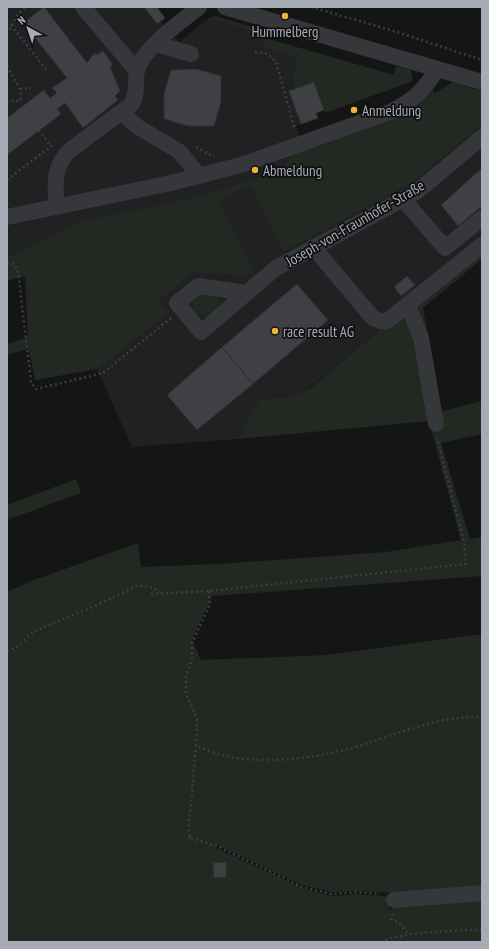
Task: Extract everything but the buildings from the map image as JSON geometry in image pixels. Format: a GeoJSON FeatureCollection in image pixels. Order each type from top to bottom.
{"type":"FeatureCollection","features":[{"type":"Feature","properties":{"kind":"street"},"geometry":{"type":"LineString","coordinates":[[83,7],[137,71]]}},
{"type":"Feature","properties":{"kind":"street"},"geometry":{"type":"LineString","coordinates":[[56,207],[55,176],[61,159],[69,151],[122,113],[132,104],[137,93],[137,71],[143,56],[199,7]]}},
{"type":"Feature","properties":{"kind":"street"},"geometry":{"type":"LineString","coordinates":[[225,7],[482,82]]}},
{"type":"Feature","properties":{"kind":"street"},"geometry":{"type":"LineString","coordinates":[[156,44],[191,54]]}},
{"type":"Feature","properties":{"kind":"street"},"geometry":{"type":"LineString","coordinates":[[7,217],[199,176],[242,165],[390,112],[406,104],[424,89],[436,69]]}},
{"type":"Feature","properties":{"kind":"street"},"geometry":{"type":"LineString","coordinates":[[122,113],[138,128],[180,152],[199,176]]}},
{"type":"Feature","properties":{"kind":"street","name":"Joseph-von-Fraunhofer-Straße"},"geometry":{"type":"LineString","coordinates":[[182,309],[201,332],[276,268],[418,191],[482,137]]}},
{"type":"Feature","properties":{"kind":"street"},"geometry":{"type":"LineString","coordinates":[[403,199],[445,248],[482,218]]}},
{"type":"Feature","properties":{"kind":"street"},"geometry":{"type":"LineString","coordinates":[[313,247],[373,318],[380,321],[387,321],[482,245]]}},
{"type":"Feature","properties":{"kind":"street"},"geometry":{"type":"LineString","coordinates":[[182,309],[177,303],[198,286],[246,293]]}},
{"type":"Feature","properties":{"kind":"street"},"geometry":{"type":"LineString","coordinates":[[408,305],[421,338],[436,424]]}},
{"type":"Feature","properties":{"kind":"street"},"geometry":{"type":"LineString","coordinates":[[394,900],[482,893]]}},
{"type":"Feature","properties":{"kind":"path"},"geometry":{"type":"LineString","coordinates":[[7,34],[18,14],[26,7]]}},
{"type":"Feature","properties":{"kind":"path"},"geometry":{"type":"LineString","coordinates":[[311,7],[394,30],[482,60]]}},
{"type":"Feature","properties":{"kind":"path"},"geometry":{"type":"LineString","coordinates":[[11,25],[48,72]]}},
{"type":"Feature","properties":{"kind":"path"},"geometry":{"type":"LineString","coordinates":[[255,52],[268,54],[276,62],[295,132]]}},
{"type":"Feature","properties":{"kind":"path"},"geometry":{"type":"LineString","coordinates":[[7,66],[20,89],[21,100],[7,102]]}},
{"type":"Feature","properties":{"kind":"path"},"geometry":{"type":"LineString","coordinates":[[20,89],[31,88]]}},
{"type":"Feature","properties":{"kind":"path"},"geometry":{"type":"LineString","coordinates":[[39,130],[61,159]]}},
{"type":"Feature","properties":{"kind":"path"},"geometry":{"type":"LineString","coordinates":[[7,180],[57,142]]}},
{"type":"Feature","properties":{"kind":"path"},"geometry":{"type":"LineString","coordinates":[[190,144],[214,157],[219,157]]}},
{"type":"Feature","properties":{"kind":"path"},"geometry":{"type":"LineString","coordinates":[[7,262],[14,264],[18,272],[31,382],[36,388],[103,373],[182,309]]}},
{"type":"Feature","properties":{"kind":"path"},"geometry":{"type":"LineString","coordinates":[[151,594],[209,591],[466,564],[464,542],[437,444],[436,424]]}},
{"type":"Feature","properties":{"kind":"path"},"geometry":{"type":"LineString","coordinates":[[7,651],[18,646],[34,631],[139,585],[153,588],[162,593]]}},
{"type":"Feature","properties":{"kind":"path"},"geometry":{"type":"LineString","coordinates":[[209,591],[210,604],[192,643],[192,659],[186,676],[186,693],[197,719],[196,746],[192,776],[192,795],[187,827],[189,837],[217,846],[302,887],[331,894],[357,892],[391,895],[394,900],[391,919],[398,923],[410,935]]}},
{"type":"Feature","properties":{"kind":"path"},"geometry":{"type":"LineString","coordinates":[[196,746],[231,757],[280,760],[351,748],[415,727],[447,721],[482,717]]}},
{"type":"Feature","properties":{"kind":"path"},"geometry":{"type":"LineString","coordinates":[[381,942],[410,935],[457,930],[482,930]]}},
{"type":"Feature","properties":{"kind":"shaded area"},"geometry":{"type":"Polygon","coordinates":[[[7,7],[157,7],[165,18],[161,22],[179,42],[209,18],[266,35],[263,47],[297,58],[292,80],[295,89],[314,82],[324,110],[316,113],[318,118],[296,126],[306,150],[482,93],[482,239],[373,326],[378,331],[308,389],[288,397],[259,399],[238,439],[132,447],[97,369],[35,380],[23,250],[7,257],[7,7]]]}},
{"type":"Feature","properties":{"kind":"shaded area"},"geometry":{"type":"Polygon","coordinates":[[[215,16],[271,32],[269,39],[394,75],[396,66],[411,70],[413,81],[325,113],[314,82],[295,89],[292,80],[297,58],[262,47],[266,35],[209,18],[215,16]]]}},
{"type":"Feature","properties":{"kind":"shaded area"},"geometry":{"type":"Polygon","coordinates":[[[453,82],[482,91],[482,124],[410,184],[283,252],[250,185],[218,201],[254,273],[243,275],[192,272],[159,300],[170,312],[97,369],[35,380],[29,349],[7,355],[7,344],[28,337],[25,276],[7,281],[7,257],[80,222],[198,197],[281,171],[293,154],[392,120],[413,108],[433,90],[435,93],[453,82]]]}},
{"type":"Feature","properties":{"kind":"shaded area"},"geometry":{"type":"Polygon","coordinates":[[[482,249],[482,259],[423,308],[442,411],[482,401],[482,434],[441,443],[470,539],[482,537],[482,576],[212,596],[192,639],[201,660],[326,655],[482,634],[482,942],[7,942],[7,592],[31,581],[138,543],[141,567],[219,564],[386,552],[461,540],[429,421],[238,439],[259,399],[288,397],[309,389],[378,331],[373,326],[416,307],[482,249]],[[215,844],[216,848],[302,888],[331,896],[356,894],[390,897],[389,910],[432,891],[391,893],[356,891],[331,892],[302,885],[215,844]]]}},
{"type":"Feature","properties":{"kind":"shaded area"},"geometry":{"type":"Polygon","coordinates":[[[199,294],[215,296],[221,303],[208,315],[198,315],[193,310],[192,305],[199,294]]]}},
{"type":"Feature","properties":{"kind":"shaded area"},"geometry":{"type":"Polygon","coordinates":[[[76,479],[81,493],[7,520],[7,505],[76,479]]]}},
{"type":"Feature","properties":{"kind":"place","name":"Hummelberg"},"geometry":{"type":"Point","coordinates":[285,16]}},
{"type":"Feature","properties":{"kind":"place","name":"Anmeldung"},"geometry":{"type":"Point","coordinates":[354,110]}},
{"type":"Feature","properties":{"kind":"place","name":"Abmeldung"},"geometry":{"type":"Point","coordinates":[255,170]}},
{"type":"Feature","properties":{"kind":"place","name":"race result AG"},"geometry":{"type":"Point","coordinates":[275,331]}}]}
